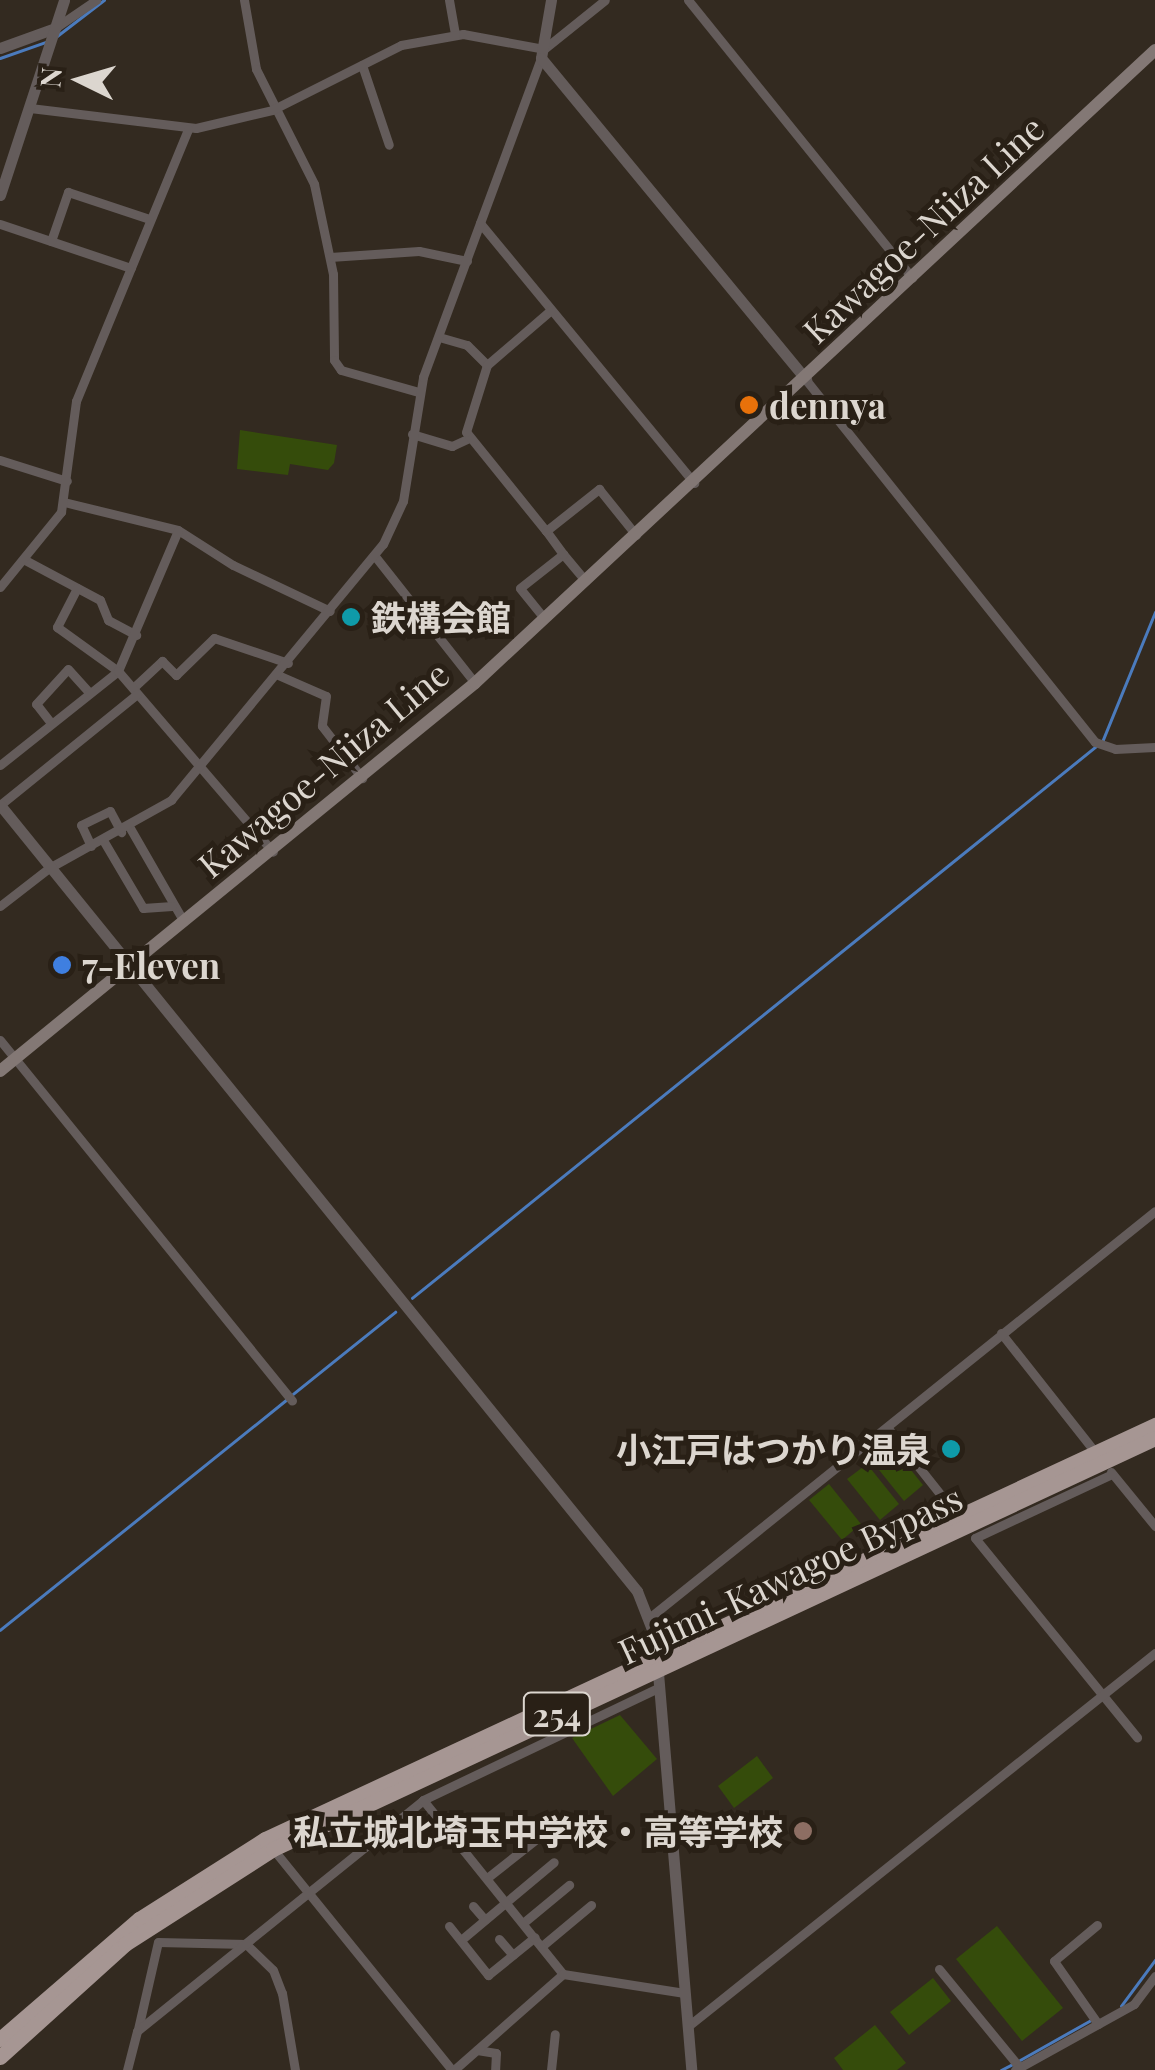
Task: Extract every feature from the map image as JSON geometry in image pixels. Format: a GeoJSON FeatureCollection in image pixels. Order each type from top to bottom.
{"type":"FeatureCollection","features":[{"type":"Feature","properties":{"kind":"highway","name":"Fujimi-Kawagoe Bypass"},"geometry":{"type":"LineString","coordinates":[[1104,1463],[1155,1425]]}},
{"type":"Feature","properties":{"kind":"highway","name":"Fujimi-Kawagoe Bypass"},"geometry":{"type":"LineString","coordinates":[[0,2039],[86,1960],[226,1861],[657,1660],[1155,1438]]}},
{"type":"Feature","properties":{"kind":"highway","name":"Fujimi-Kawagoe Bypass"},"geometry":{"type":"LineString","coordinates":[[0,2056],[126,1944],[273,1849],[657,1660]]}},
{"type":"Feature","properties":{"kind":"main road","name":"Kawagoe-Niiza Line"},"geometry":{"type":"LineString","coordinates":[[0,1071],[364,780],[475,683],[806,380],[1155,50]]}},
{"type":"Feature","properties":{"kind":"street"},"geometry":{"type":"LineString","coordinates":[[0,195],[64,0]]}},
{"type":"Feature","properties":{"kind":"street"},"geometry":{"type":"LineString","coordinates":[[0,48],[52,35],[96,0]]}},
{"type":"Feature","properties":{"kind":"street"},"geometry":{"type":"LineString","coordinates":[[244,0],[256,69],[272,110],[305,159],[330,256],[337,366],[419,392]]}},
{"type":"Feature","properties":{"kind":"street"},"geometry":{"type":"LineString","coordinates":[[449,0],[456,34]]}},
{"type":"Feature","properties":{"kind":"street"},"geometry":{"type":"LineString","coordinates":[[0,906],[49,868],[126,830],[198,771],[330,612],[398,518],[419,392],[543,53],[551,0]]}},
{"type":"Feature","properties":{"kind":"street"},"geometry":{"type":"LineString","coordinates":[[543,53],[605,0]]}},
{"type":"Feature","properties":{"kind":"street"},"geometry":{"type":"LineString","coordinates":[[688,0],[913,280]]}},
{"type":"Feature","properties":{"kind":"street"},"geometry":{"type":"LineString","coordinates":[[30,108],[188,130],[272,110],[402,46],[456,34],[543,53],[1095,742],[1115,749],[1155,747]]}},
{"type":"Feature","properties":{"kind":"street"},"geometry":{"type":"LineString","coordinates":[[362,65],[390,145]]}},
{"type":"Feature","properties":{"kind":"street"},"geometry":{"type":"LineString","coordinates":[[1,583],[24,560],[64,502],[74,411],[149,218],[188,130]]}},
{"type":"Feature","properties":{"kind":"street"},"geometry":{"type":"LineString","coordinates":[[50,241],[68,192],[149,218]]}},
{"type":"Feature","properties":{"kind":"street"},"geometry":{"type":"LineString","coordinates":[[480,223],[694,482]]}},
{"type":"Feature","properties":{"kind":"street"},"geometry":{"type":"LineString","coordinates":[[0,224],[130,268]]}},
{"type":"Feature","properties":{"kind":"street"},"geometry":{"type":"LineString","coordinates":[[330,256],[430,252],[466,260]]}},
{"type":"Feature","properties":{"kind":"street"},"geometry":{"type":"LineString","coordinates":[[469,438],[486,365],[551,310]]}},
{"type":"Feature","properties":{"kind":"street"},"geometry":{"type":"LineString","coordinates":[[438,337],[467,345],[486,365]]}},
{"type":"Feature","properties":{"kind":"street"},"geometry":{"type":"LineString","coordinates":[[412,434],[452,446],[469,438]]}},
{"type":"Feature","properties":{"kind":"street"},"geometry":{"type":"LineString","coordinates":[[469,438],[586,581]]}},
{"type":"Feature","properties":{"kind":"street"},"geometry":{"type":"LineString","coordinates":[[0,460],[67,481]]}},
{"type":"Feature","properties":{"kind":"street"},"geometry":{"type":"LineString","coordinates":[[546,532],[599,489],[636,535]]}},
{"type":"Feature","properties":{"kind":"street"},"geometry":{"type":"LineString","coordinates":[[64,502],[178,530],[233,565],[330,612]]}},
{"type":"Feature","properties":{"kind":"street"},"geometry":{"type":"LineString","coordinates":[[0,766],[118,671],[178,530]]}},
{"type":"Feature","properties":{"kind":"street"},"geometry":{"type":"LineString","coordinates":[[544,618],[520,588],[564,554]]}},
{"type":"Feature","properties":{"kind":"street"},"geometry":{"type":"LineString","coordinates":[[374,555],[475,683]]}},
{"type":"Feature","properties":{"kind":"street"},"geometry":{"type":"LineString","coordinates":[[24,560],[100,600],[108,620],[136,635]]}},
{"type":"Feature","properties":{"kind":"street"},"geometry":{"type":"LineString","coordinates":[[77,588],[58,627],[118,671],[198,771],[273,852]]}},
{"type":"Feature","properties":{"kind":"street"},"geometry":{"type":"LineString","coordinates":[[288,663],[214,638],[176,675],[162,661],[135,691],[0,805],[620,1568],[649,1618],[657,1660],[691,2070]]}},
{"type":"Feature","properties":{"kind":"street"},"geometry":{"type":"LineString","coordinates":[[52,723],[36,704],[68,669],[89,692]]}},
{"type":"Feature","properties":{"kind":"street"},"geometry":{"type":"LineString","coordinates":[[278,675],[326,696],[322,726],[364,780]]}},
{"type":"Feature","properties":{"kind":"street"},"geometry":{"type":"LineString","coordinates":[[92,846],[81,825],[110,810],[184,922]]}},
{"type":"Feature","properties":{"kind":"street"},"geometry":{"type":"LineString","coordinates":[[103,840],[143,908],[172,906]]}},
{"type":"Feature","properties":{"kind":"street"},"geometry":{"type":"LineString","coordinates":[[0,1040],[292,1401]]}},
{"type":"Feature","properties":{"kind":"street"},"geometry":{"type":"LineString","coordinates":[[649,1618],[1155,1211]]}},
{"type":"Feature","properties":{"kind":"street"},"geometry":{"type":"LineString","coordinates":[[1001,1333],[1155,1526]]}},
{"type":"Feature","properties":{"kind":"street"},"geometry":{"type":"LineString","coordinates":[[886,1427],[944,1499]]}},
{"type":"Feature","properties":{"kind":"street"},"geometry":{"type":"LineString","coordinates":[[1104,1463],[975,1538],[1137,1737]]}},
{"type":"Feature","properties":{"kind":"street"},"geometry":{"type":"LineString","coordinates":[[687,2026],[1155,1653]]}},
{"type":"Feature","properties":{"kind":"street"},"geometry":{"type":"LineString","coordinates":[[137,2031],[424,1800],[658,1688]]}},
{"type":"Feature","properties":{"kind":"street"},"geometry":{"type":"LineString","coordinates":[[424,1800],[564,1974],[685,1993]]}},
{"type":"Feature","properties":{"kind":"street"},"geometry":{"type":"LineString","coordinates":[[486,1878],[535,1840]]}},
{"type":"Feature","properties":{"kind":"street"},"geometry":{"type":"LineString","coordinates":[[273,1849],[453,2070],[564,1974]]}},
{"type":"Feature","properties":{"kind":"street"},"geometry":{"type":"LineString","coordinates":[[461,1940],[554,1862]]}},
{"type":"Feature","properties":{"kind":"street"},"geometry":{"type":"LineString","coordinates":[[523,1922],[569,1885]]}},
{"type":"Feature","properties":{"kind":"street"},"geometry":{"type":"LineString","coordinates":[[449,1926],[488,1975],[591,1905]]}},
{"type":"Feature","properties":{"kind":"street"},"geometry":{"type":"LineString","coordinates":[[473,1906],[485,1920]]}},
{"type":"Feature","properties":{"kind":"street"},"geometry":{"type":"LineString","coordinates":[[1097,1925],[1054,1961],[1098,2024]]}},
{"type":"Feature","properties":{"kind":"street"},"geometry":{"type":"LineString","coordinates":[[500,1939],[513,1955]]}},
{"type":"Feature","properties":{"kind":"street"},"geometry":{"type":"LineString","coordinates":[[127,2070],[158,1942],[246,1944],[273,1970],[282,1993],[295,2070]]}},
{"type":"Feature","properties":{"kind":"street"},"geometry":{"type":"LineString","coordinates":[[939,1969],[1018,2069],[1098,2024],[1147,1988],[1155,1976]]}},
{"type":"Feature","properties":{"kind":"street"},"geometry":{"type":"LineString","coordinates":[[1147,1988],[1155,1997]]}},
{"type":"Feature","properties":{"kind":"street"},"geometry":{"type":"LineString","coordinates":[[551,2070],[556,2034]]}},
{"type":"Feature","properties":{"kind":"street"},"geometry":{"type":"LineString","coordinates":[[476,2050],[496,2052],[495,2070]]}},
{"type":"Feature","properties":{"kind":"street"},"geometry":{"type":"LineString","coordinates":[[1037,2058],[1044,2070]]}},
{"type":"Feature","properties":{"kind":"green space"},"geometry":{"type":"Polygon","coordinates":[[[240,430],[337,445],[334,463],[328,470],[290,464],[288,475],[237,469],[240,430]]]}},
{"type":"Feature","properties":{"kind":"green space"},"geometry":{"type":"Polygon","coordinates":[[[891,1445],[923,1485],[904,1501],[871,1460],[891,1445]]]}},
{"type":"Feature","properties":{"kind":"green space"},"geometry":{"type":"Polygon","coordinates":[[[867,1464],[899,1504],[880,1520],[847,1479],[867,1464]]]}},
{"type":"Feature","properties":{"kind":"green space"},"geometry":{"type":"Polygon","coordinates":[[[829,1484],[861,1524],[842,1540],[809,1500],[829,1484]]]}},
{"type":"Feature","properties":{"kind":"green space"},"geometry":{"type":"Polygon","coordinates":[[[620,1715],[657,1759],[613,1796],[572,1738],[620,1715]]]}},
{"type":"Feature","properties":{"kind":"green space"},"geometry":{"type":"Polygon","coordinates":[[[757,1756],[773,1778],[734,1808],[718,1786],[757,1756]]]}},
{"type":"Feature","properties":{"kind":"green space"},"geometry":{"type":"Polygon","coordinates":[[[997,1926],[1063,2008],[1022,2041],[956,1959],[997,1926]]]}},
{"type":"Feature","properties":{"kind":"green space"},"geometry":{"type":"Polygon","coordinates":[[[933,1978],[951,2001],[909,2035],[890,2012],[933,1978]]]}},
{"type":"Feature","properties":{"kind":"green space"},"geometry":{"type":"Polygon","coordinates":[[[875,2025],[906,2063],[897,2070],[843,2070],[834,2058],[875,2025]]]}},
{"type":"Feature","properties":{"kind":"waterway"},"geometry":{"type":"LineString","coordinates":[[57,36],[104,0]]}},
{"type":"Feature","properties":{"kind":"waterway"},"geometry":{"type":"LineString","coordinates":[[0,58],[46,42]]}},
{"type":"Feature","properties":{"kind":"waterway"},"geometry":{"type":"LineString","coordinates":[[1102,742],[1155,612]]}},
{"type":"Feature","properties":{"kind":"waterway"},"geometry":{"type":"LineString","coordinates":[[412,1298],[1095,747]]}},
{"type":"Feature","properties":{"kind":"waterway"},"geometry":{"type":"LineString","coordinates":[[293,1394],[395,1312]]}},
{"type":"Feature","properties":{"kind":"waterway"},"geometry":{"type":"LineString","coordinates":[[0,1630],[287,1399]]}},
{"type":"Feature","properties":{"kind":"waterway"},"geometry":{"type":"LineString","coordinates":[[1121,2006],[1155,1960]]}},
{"type":"Feature","properties":{"kind":"waterway"},"geometry":{"type":"LineString","coordinates":[[1020,2060],[1091,2020]]}},
{"type":"Feature","properties":{"kind":"waterway"},"geometry":{"type":"LineString","coordinates":[[1001,2070],[1013,2064]]}},
{"type":"Feature","properties":{"kind":"place","name":"dennya"},"geometry":{"type":"Point","coordinates":[749,405]}},
{"type":"Feature","properties":{"kind":"place","name":"鉄構会館"},"geometry":{"type":"Point","coordinates":[351,617]}},
{"type":"Feature","properties":{"kind":"place","name":"7-Eleven"},"geometry":{"type":"Point","coordinates":[62,965]}},
{"type":"Feature","properties":{"kind":"place","name":"小江戸はつかり温泉"},"geometry":{"type":"Point","coordinates":[951,1449]}},
{"type":"Feature","properties":{"kind":"place","name":"私立城北埼玉中学校・高等学校"},"geometry":{"type":"Point","coordinates":[803,1831]}}]}
